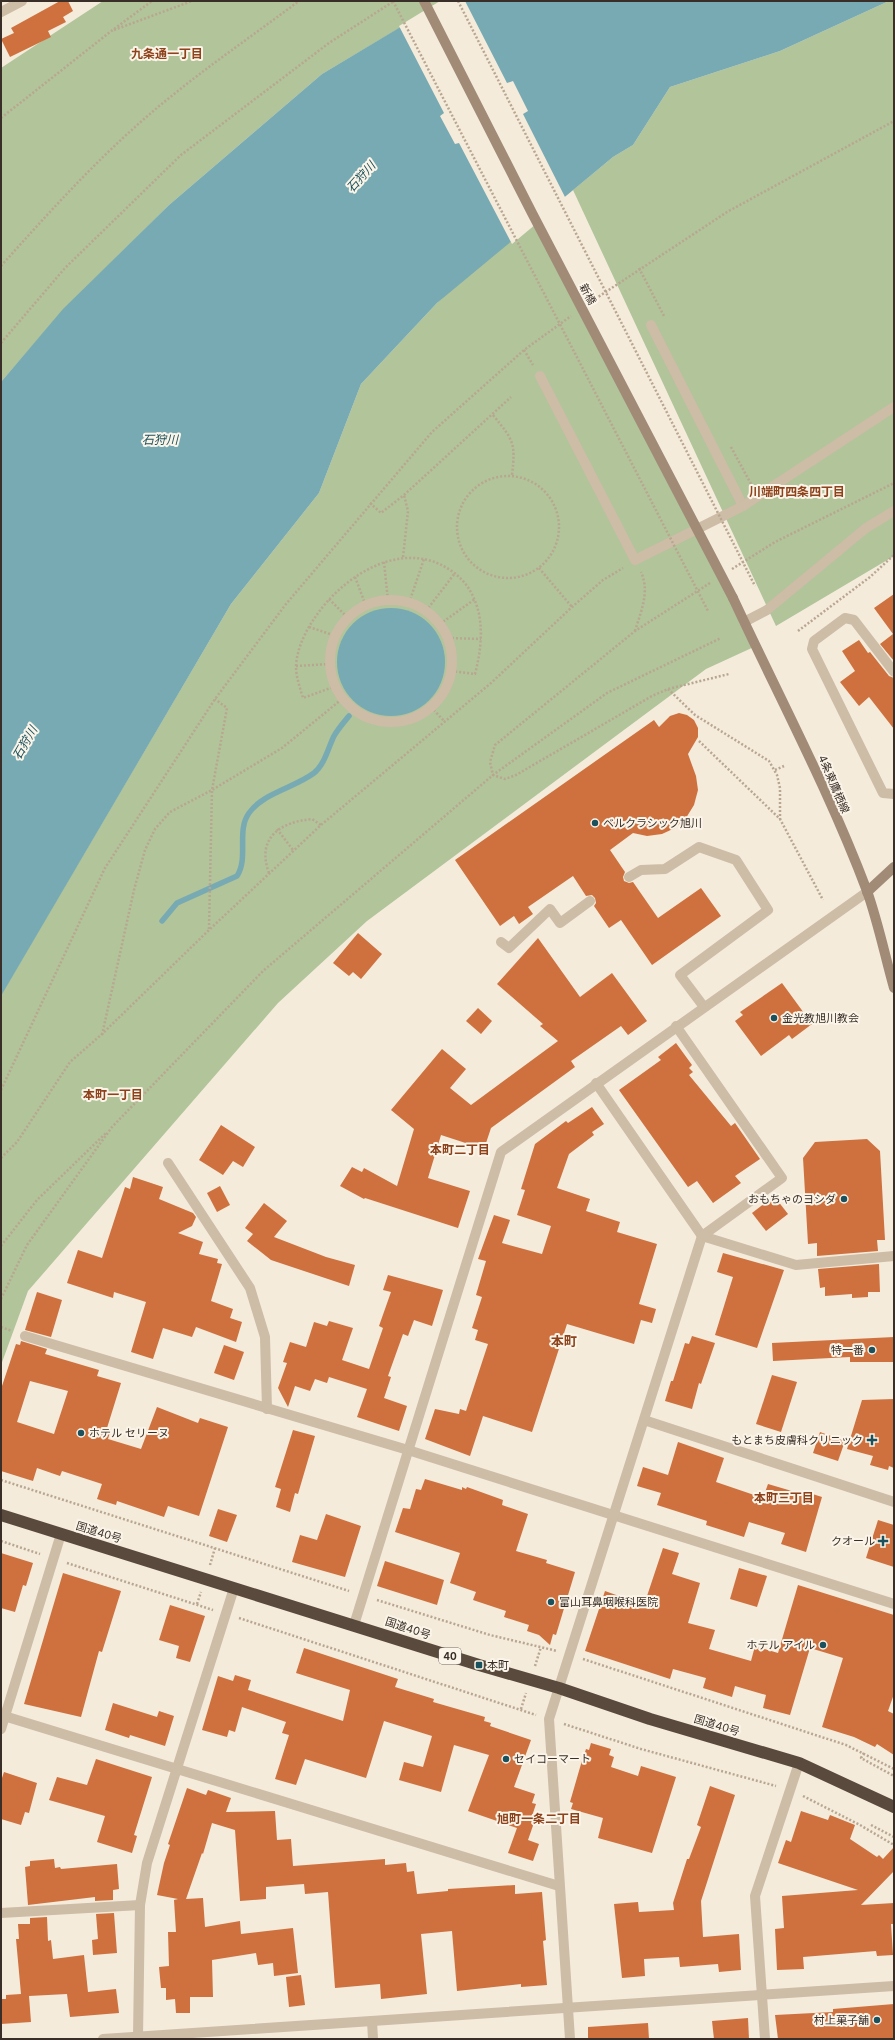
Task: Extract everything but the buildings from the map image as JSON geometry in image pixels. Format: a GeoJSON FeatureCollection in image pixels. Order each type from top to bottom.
{"type":"FeatureCollection","features":[{"type":"Feature","properties":{"kind":"highway","name":"国道40号"},"geometry":{"type":"LineString","coordinates":[[1,1514],[479,1665],[560,1688],[650,1719],[799,1763],[894,1807]]}},
{"type":"Feature","properties":{"kind":"street"},"geometry":{"type":"LineString","coordinates":[[1,12],[22,1]]}},
{"type":"Feature","properties":{"kind":"street","name":"新橋"},"geometry":{"type":"LineString","coordinates":[[424,1],[536,220],[733,598]]}},
{"type":"Feature","properties":{"kind":"street"},"geometry":{"type":"LineString","coordinates":[[650,326],[743,506]]}},
{"type":"Feature","properties":{"kind":"street"},"geometry":{"type":"LineString","coordinates":[[540,376],[635,560],[743,506],[894,407]]}},
{"type":"Feature","properties":{"kind":"street"},"geometry":{"type":"LineString","coordinates":[[744,622],[767,610],[866,528],[894,511]]}},
{"type":"Feature","properties":{"kind":"street","name":"4条東鷹栖線"},"geometry":{"type":"LineString","coordinates":[[733,598],[807,750],[867,892],[894,988]]}},
{"type":"Feature","properties":{"kind":"street"},"geometry":{"type":"LineString","coordinates":[[388,601],[408,603],[426,611],[440,624],[448,638],[452,655],[451,671],[445,690],[432,707],[421,714],[406,720],[390,722],[374,720],[360,714],[342,699],[336,686],[330,664],[336,636],[348,618],[366,606],[388,601]]}},
{"type":"Feature","properties":{"kind":"street"},"geometry":{"type":"LineString","coordinates":[[894,672],[854,620],[845,618],[814,641],[812,645],[812,649],[883,792],[894,794]]}},
{"type":"Feature","properties":{"kind":"street"},"geometry":{"type":"LineString","coordinates":[[629,877],[641,870],[665,869],[699,846],[736,860],[768,910],[680,976],[704,1007]]}},
{"type":"Feature","properties":{"kind":"street"},"geometry":{"type":"LineString","coordinates":[[354,1625],[501,1152],[676,1026],[867,892],[894,867]]}},
{"type":"Feature","properties":{"kind":"street"},"geometry":{"type":"LineString","coordinates":[[501,942],[510,948],[550,909],[560,923],[590,901]]}},
{"type":"Feature","properties":{"kind":"street"},"geometry":{"type":"LineString","coordinates":[[570,2039],[549,1719],[702,1236],[782,1178],[676,1026]]}},
{"type":"Feature","properties":{"kind":"street"},"geometry":{"type":"LineString","coordinates":[[596,1083],[702,1236],[796,1265],[894,1256]]}},
{"type":"Feature","properties":{"kind":"street"},"geometry":{"type":"LineString","coordinates":[[168,1163],[250,1288],[265,1338],[267,1409]]}},
{"type":"Feature","properties":{"kind":"street"},"geometry":{"type":"LineString","coordinates":[[20,1334],[408,1450],[894,1604]]}},
{"type":"Feature","properties":{"kind":"street"},"geometry":{"type":"LineString","coordinates":[[644,1420],[894,1502]]}},
{"type":"Feature","properties":{"kind":"street"},"geometry":{"type":"LineString","coordinates":[[1,1729],[3,1716],[61,1534]]}},
{"type":"Feature","properties":{"kind":"street"},"geometry":{"type":"LineString","coordinates":[[138,2037],[140,1905],[147,1864],[176,1768],[234,1588]]}},
{"type":"Feature","properties":{"kind":"street"},"geometry":{"type":"LineString","coordinates":[[3,1716],[559,1886]]}},
{"type":"Feature","properties":{"kind":"street"},"geometry":{"type":"LineString","coordinates":[[765,2039],[755,1896],[799,1763]]}},
{"type":"Feature","properties":{"kind":"street"},"geometry":{"type":"LineString","coordinates":[[1,1913],[140,1905]]}},
{"type":"Feature","properties":{"kind":"street"},"geometry":{"type":"LineString","coordinates":[[104,2039],[154,2037],[894,1986]]}},
{"type":"Feature","properties":{"kind":"street"},"geometry":{"type":"LineString","coordinates":[[372,2021],[374,2039]]}},
{"type":"Feature","properties":{"kind":"path"},"geometry":{"type":"LineString","coordinates":[[1,118],[110,32],[152,1]]}},
{"type":"Feature","properties":{"kind":"path"},"geometry":{"type":"LineString","coordinates":[[110,32],[192,1]]}},
{"type":"Feature","properties":{"kind":"path"},"geometry":{"type":"LineString","coordinates":[[1,266],[58,201],[136,126],[218,60],[299,1]]}},
{"type":"Feature","properties":{"kind":"path"},"geometry":{"type":"LineString","coordinates":[[1,343],[66,268],[181,155],[329,43],[394,1],[708,611]]}},
{"type":"Feature","properties":{"kind":"path"},"geometry":{"type":"LineString","coordinates":[[458,1],[754,586]]}},
{"type":"Feature","properties":{"kind":"path"},"geometry":{"type":"LineString","coordinates":[[587,305],[639,268],[727,212],[894,121]]}},
{"type":"Feature","properties":{"kind":"path"},"geometry":{"type":"LineString","coordinates":[[639,268],[664,317]]}},
{"type":"Feature","properties":{"kind":"path"},"geometry":{"type":"LineString","coordinates":[[1,1090],[105,868],[215,699],[286,604],[370,502],[432,432],[524,350],[574,314]]}},
{"type":"Feature","properties":{"kind":"path"},"geometry":{"type":"LineString","coordinates":[[370,502],[381,513],[404,495],[511,397]]}},
{"type":"Feature","properties":{"kind":"path"},"geometry":{"type":"LineString","coordinates":[[493,415],[510,436],[513,444],[515,452],[512,475]]}},
{"type":"Feature","properties":{"kind":"path"},"geometry":{"type":"LineString","coordinates":[[729,443],[750,484],[757,480]]}},
{"type":"Feature","properties":{"kind":"path"},"geometry":{"type":"LineString","coordinates":[[512,475],[527,479],[541,487],[551,498],[558,512],[560,528],[557,543],[550,557],[539,568],[524,576],[508,579],[492,576],[477,568],[465,557],[458,542],[456,525],[459,509],[468,494],[480,483],[495,477],[512,475]]}},
{"type":"Feature","properties":{"kind":"path"},"geometry":{"type":"LineString","coordinates":[[728,572],[775,542],[894,482]]}},
{"type":"Feature","properties":{"kind":"path"},"geometry":{"type":"LineString","coordinates":[[403,558],[408,511],[404,495]]}},
{"type":"Feature","properties":{"kind":"path"},"geometry":{"type":"LineString","coordinates":[[798,631],[870,577],[894,555]]}},
{"type":"Feature","properties":{"kind":"path"},"geometry":{"type":"LineString","coordinates":[[336,686],[303,698],[296,666],[299,651],[309,627],[329,599],[355,577],[384,562],[403,558],[424,559],[445,566],[456,573],[469,588],[475,599],[480,618],[481,639],[475,674],[451,671]]}},
{"type":"Feature","properties":{"kind":"path"},"geometry":{"type":"LineString","coordinates":[[408,603],[424,559]]}},
{"type":"Feature","properties":{"kind":"path"},"geometry":{"type":"LineString","coordinates":[[1,1158],[16,1142],[70,1062],[102,1036],[209,930],[293,850],[492,683],[572,607],[603,580],[635,560],[646,586],[635,631]]}},
{"type":"Feature","properties":{"kind":"path"},"geometry":{"type":"LineString","coordinates":[[384,562],[388,601]]}},
{"type":"Feature","properties":{"kind":"path"},"geometry":{"type":"LineString","coordinates":[[539,568],[572,607]]}},
{"type":"Feature","properties":{"kind":"path"},"geometry":{"type":"LineString","coordinates":[[426,611],[456,573]]}},
{"type":"Feature","properties":{"kind":"path"},"geometry":{"type":"LineString","coordinates":[[355,577],[366,606]]}},
{"type":"Feature","properties":{"kind":"path"},"geometry":{"type":"LineString","coordinates":[[493,775],[490,762],[494,745],[635,631],[715,580]]}},
{"type":"Feature","properties":{"kind":"path"},"geometry":{"type":"LineString","coordinates":[[329,599],[348,618]]}},
{"type":"Feature","properties":{"kind":"path"},"geometry":{"type":"LineString","coordinates":[[440,624],[475,599]]}},
{"type":"Feature","properties":{"kind":"path"},"geometry":{"type":"LineString","coordinates":[[309,627],[336,636]]}},
{"type":"Feature","properties":{"kind":"path"},"geometry":{"type":"LineString","coordinates":[[448,638],[481,639]]}},
{"type":"Feature","properties":{"kind":"path"},"geometry":{"type":"LineString","coordinates":[[1,1246],[37,1200],[112,1127],[263,971],[493,775],[607,693],[722,638]]}},
{"type":"Feature","properties":{"kind":"path"},"geometry":{"type":"LineString","coordinates":[[296,666],[330,664]]}},
{"type":"Feature","properties":{"kind":"path"},"geometry":{"type":"LineString","coordinates":[[493,775],[505,779],[516,775],[652,696],[668,689],[729,674]]}},
{"type":"Feature","properties":{"kind":"path"},"geometry":{"type":"LineString","coordinates":[[668,689],[696,715],[761,755],[769,762],[775,770],[780,788],[780,819]]}},
{"type":"Feature","properties":{"kind":"path"},"geometry":{"type":"LineString","coordinates":[[209,930],[212,790],[227,708],[215,699]]}},
{"type":"Feature","properties":{"kind":"path"},"geometry":{"type":"LineString","coordinates":[[102,1036],[134,890],[149,839],[170,812],[212,790],[282,748],[342,699]]}},
{"type":"Feature","properties":{"kind":"path"},"geometry":{"type":"LineString","coordinates":[[432,707],[445,722]]}},
{"type":"Feature","properties":{"kind":"path"},"geometry":{"type":"LineString","coordinates":[[699,741],[780,819],[823,900]]}},
{"type":"Feature","properties":{"kind":"path"},"geometry":{"type":"LineString","coordinates":[[775,770],[784,766]]}},
{"type":"Feature","properties":{"kind":"path"},"geometry":{"type":"LineString","coordinates":[[269,873],[264,860],[266,846],[277,829],[294,821],[312,819],[321,825]]}},
{"type":"Feature","properties":{"kind":"path"},"geometry":{"type":"LineString","coordinates":[[277,829],[293,850]]}},
{"type":"Feature","properties":{"kind":"path"},"geometry":{"type":"LineString","coordinates":[[1,1299],[27,1245],[112,1127]]}},
{"type":"Feature","properties":{"kind":"path"},"geometry":{"type":"LineString","coordinates":[[1,1327],[20,1334]]}},
{"type":"Feature","properties":{"kind":"path"},"geometry":{"type":"LineString","coordinates":[[1,1480],[363,1596],[490,1635],[570,1655],[846,1744],[894,1769]]}},
{"type":"Feature","properties":{"kind":"path"},"geometry":{"type":"LineString","coordinates":[[1,1541],[641,1749],[790,1790],[860,1825],[894,1845]]}},
{"type":"Feature","properties":{"kind":"path"},"geometry":{"type":"LineString","coordinates":[[864,1753],[861,1758],[894,1776]]}},
{"type":"Feature","properties":{"kind":"path"},"geometry":{"type":"LineString","coordinates":[[871,1825],[894,1837]]}},
{"type":"Feature","properties":{"kind":"green space"},"geometry":{"type":"Polygon","coordinates":[[[103,1],[445,1],[322,74],[169,205],[64,309],[1,382],[1,68],[103,1]]]}},
{"type":"Feature","properties":{"kind":"green space"},"geometry":{"type":"Polygon","coordinates":[[[889,1],[894,1],[894,556],[776,626],[573,190],[613,157],[633,145],[670,87],[780,51],[889,1]]]}},
{"type":"Feature","properties":{"kind":"green space"},"geometry":{"type":"Polygon","coordinates":[[[532,213],[756,646],[706,669],[367,921],[278,1003],[28,1291],[1,1365],[1,995],[231,604],[319,493],[361,384],[437,303],[532,213]]]}},
{"type":"Feature","properties":{"kind":"water","name":"石狩川"},"geometry":{"type":"Polygon","coordinates":[[[444,1],[889,1],[780,51],[670,87],[633,145],[613,157],[437,303],[361,384],[319,493],[231,604],[1,996],[1,382],[63,309],[169,205],[322,74],[444,1]]]}},
{"type":"Feature","properties":{"kind":"water"},"geometry":{"type":"Polygon","coordinates":[[[391,608],[412,612],[429,624],[441,641],[445,662],[441,683],[429,700],[412,712],[391,716],[370,712],[353,700],[341,683],[337,662],[341,641],[353,624],[370,612],[391,608]]]}},
{"type":"Feature","properties":{"kind":"pier"},"geometry":{"type":"Polygon","coordinates":[[[440,1],[465,1],[507,83],[513,81],[528,111],[523,114],[566,199],[512,244],[459,143],[455,144],[440,116],[444,113],[399,26],[440,1]]]}},
{"type":"Feature","properties":{"kind":"waterway"},"geometry":{"type":"LineString","coordinates":[[162,921],[177,903],[237,876],[242,861],[243,828],[249,813],[262,800],[314,773],[324,761],[336,733],[349,716]]}},
{"type":"Feature","properties":{"kind":"place","name":"ベルクラシック旭川"},"geometry":{"type":"Point","coordinates":[595,823]}},
{"type":"Feature","properties":{"kind":"place","name":"金光教旭川教会"},"geometry":{"type":"Point","coordinates":[774,1018]}},
{"type":"Feature","properties":{"kind":"place","name":"おもちゃのヨシダ"},"geometry":{"type":"Point","coordinates":[844,1199]}},
{"type":"Feature","properties":{"kind":"place","name":"特一番"},"geometry":{"type":"Point","coordinates":[872,1350]}},
{"type":"Feature","properties":{"kind":"place","name":"ホテル セリーヌ"},"geometry":{"type":"Point","coordinates":[81,1433]}},
{"type":"Feature","properties":{"kind":"place","name":"もとまち皮膚科クリニック"},"geometry":{"type":"Point","coordinates":[872,1440]}},
{"type":"Feature","properties":{"kind":"place","name":"クオール"},"geometry":{"type":"Point","coordinates":[883,1541]}},
{"type":"Feature","properties":{"kind":"place","name":"富山耳鼻咽喉科医院"},"geometry":{"type":"Point","coordinates":[551,1602]}},
{"type":"Feature","properties":{"kind":"place","name":"ホテル アイル"},"geometry":{"type":"Point","coordinates":[823,1645]}},
{"type":"Feature","properties":{"kind":"place","name":"本町"},"geometry":{"type":"Point","coordinates":[479,1665]}},
{"type":"Feature","properties":{"kind":"place","name":"セイコーマート"},"geometry":{"type":"Point","coordinates":[506,1759]}},
{"type":"Feature","properties":{"kind":"place","name":"村上菓子舗"},"geometry":{"type":"Point","coordinates":[877,2020]}},
{"type":"Feature","properties":{"kind":"district","name":"九条通一丁目"},"geometry":{"type":"Point","coordinates":[167,54]}},
{"type":"Feature","properties":{"kind":"district","name":"川端町四条四丁目"},"geometry":{"type":"Point","coordinates":[797,492]}},
{"type":"Feature","properties":{"kind":"district","name":"本町一丁目"},"geometry":{"type":"Point","coordinates":[113,1095]}},
{"type":"Feature","properties":{"kind":"district","name":"本町二丁目"},"geometry":{"type":"Point","coordinates":[460,1150]}},
{"type":"Feature","properties":{"kind":"district","name":"本町"},"geometry":{"type":"Point","coordinates":[564,1341]}},
{"type":"Feature","properties":{"kind":"district","name":"本町三丁目"},"geometry":{"type":"Point","coordinates":[784,1498]}},
{"type":"Feature","properties":{"kind":"district","name":"旭町一条二丁目"},"geometry":{"type":"Point","coordinates":[539,1819]}}]}
